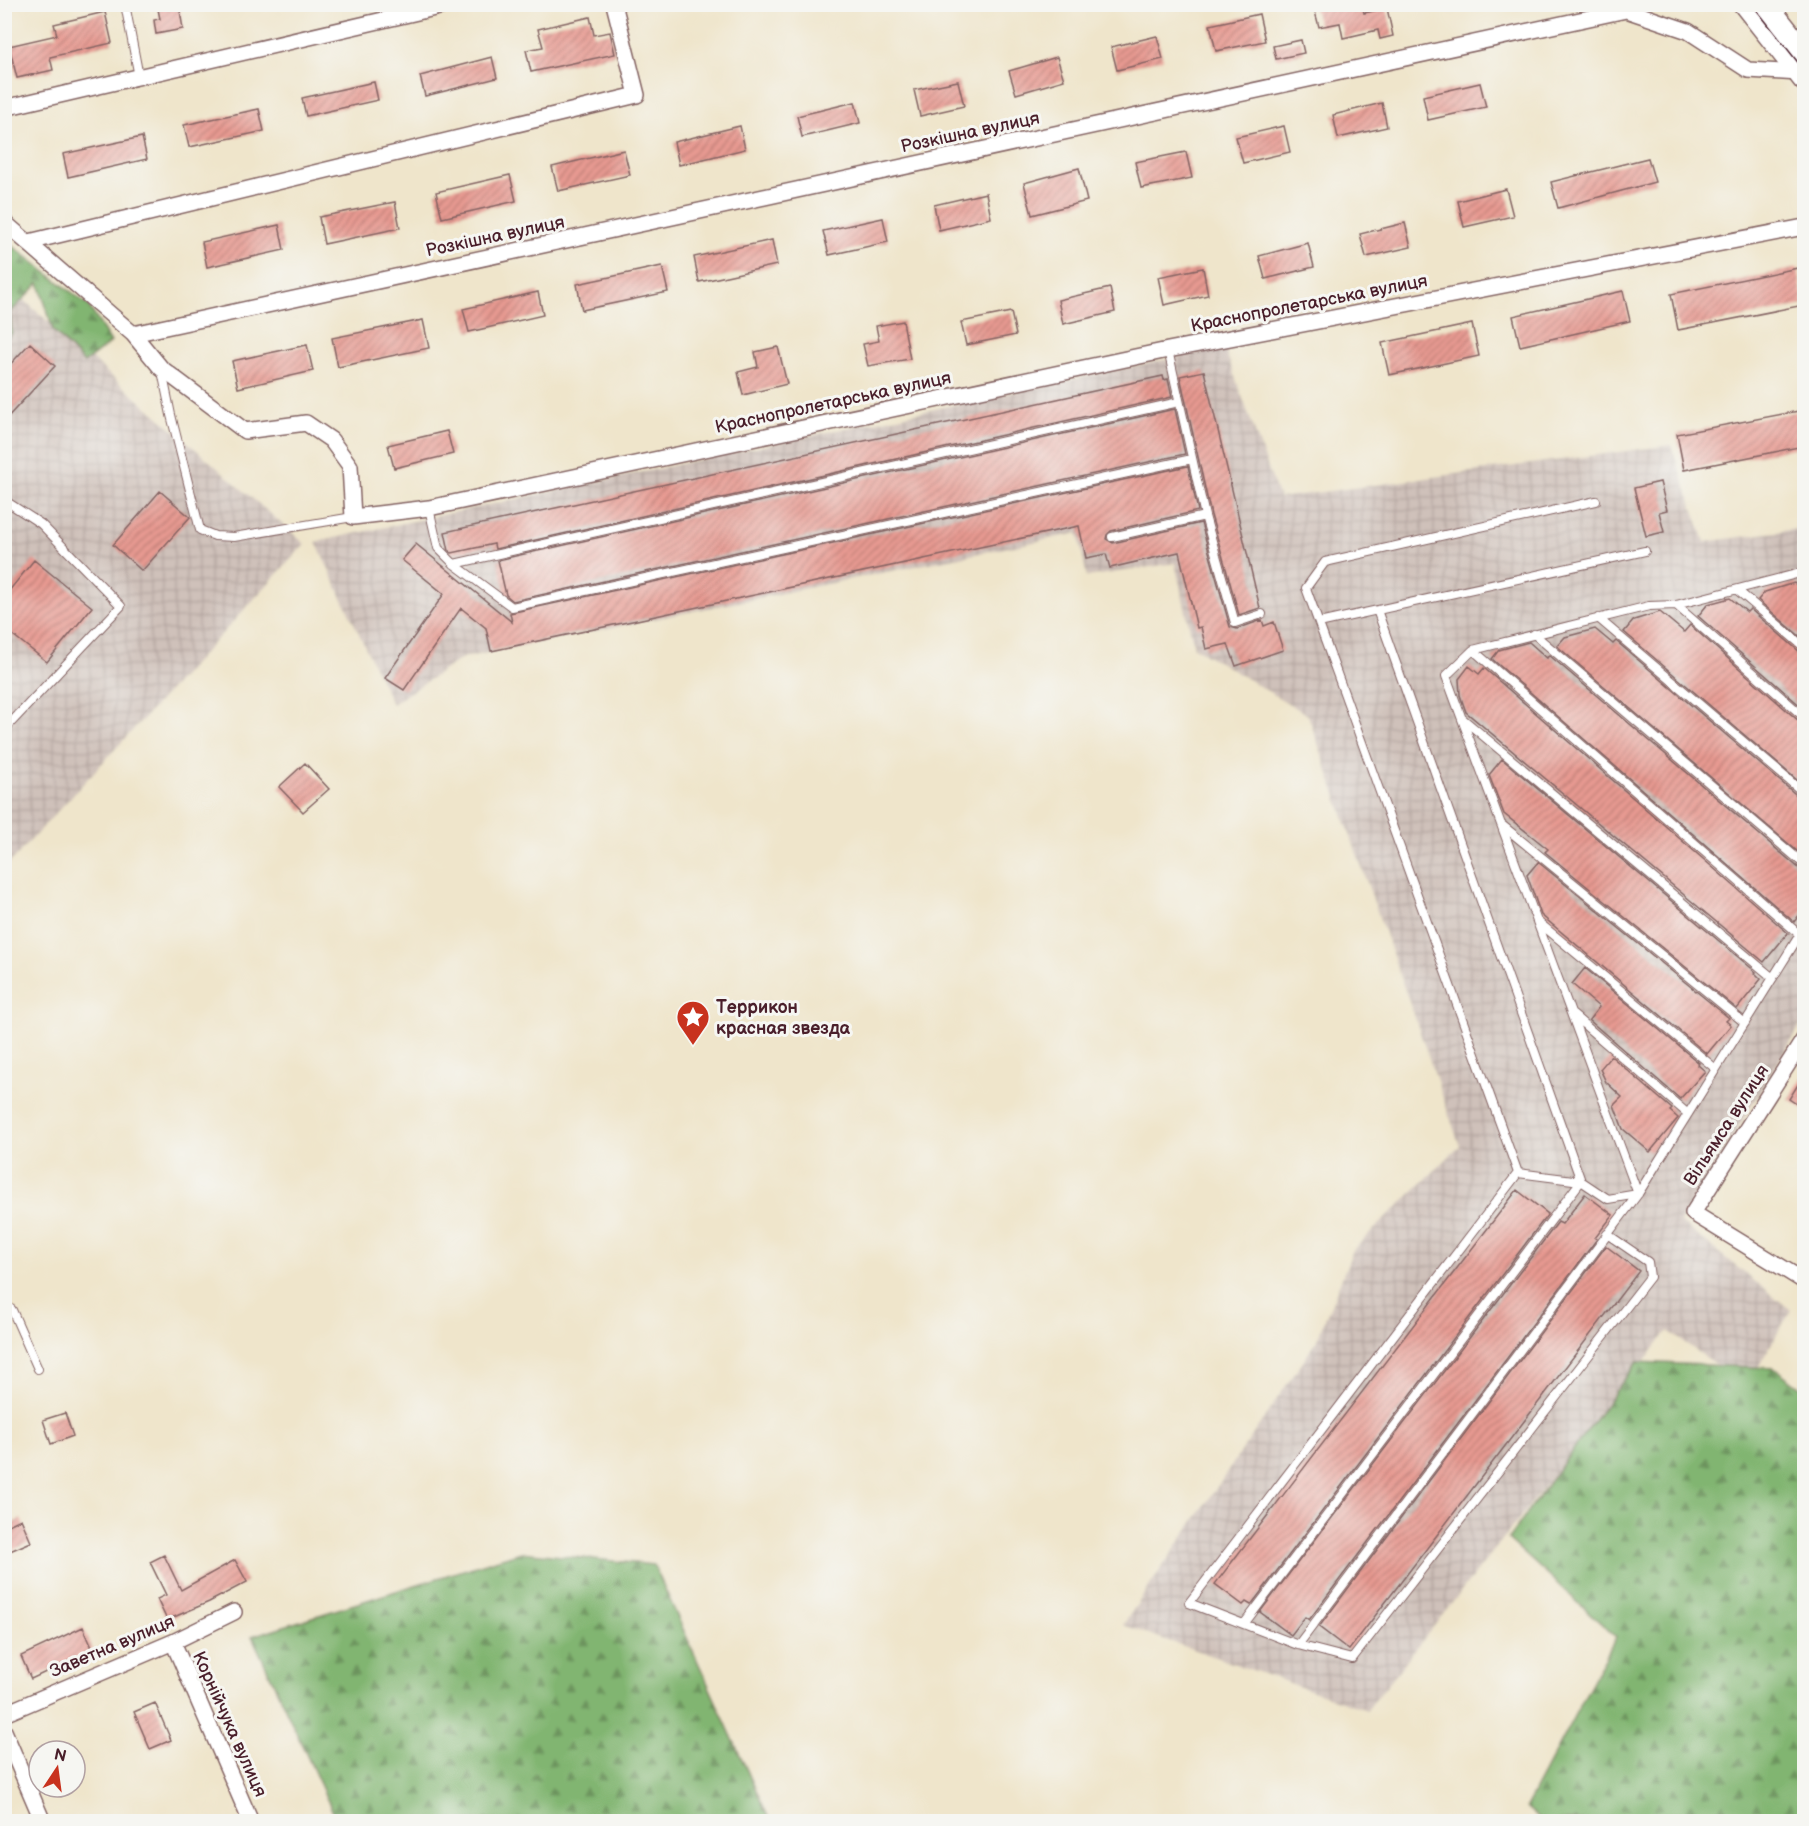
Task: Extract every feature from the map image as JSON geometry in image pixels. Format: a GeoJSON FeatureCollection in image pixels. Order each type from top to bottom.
{"type":"FeatureCollection","features":[{"type":"Feature","properties":{"kind":"main road"},"geometry":{"type":"LineString","coordinates":[[1744,4],[1803,75]]}},
{"type":"Feature","properties":{"kind":"main road"},"geometry":{"type":"LineString","coordinates":[[1766,4],[1804,52]]}},
{"type":"Feature","properties":{"kind":"street"},"geometry":{"type":"LineString","coordinates":[[4,108],[452,4]]}},
{"type":"Feature","properties":{"kind":"street"},"geometry":{"type":"LineString","coordinates":[[29,242],[637,96],[614,4]]}},
{"type":"Feature","properties":{"kind":"street","name":"Розкішна вулиця"},"geometry":{"type":"LineString","coordinates":[[133,334],[1626,10],[1688,32],[1748,70],[1803,75]]}},
{"type":"Feature","properties":{"kind":"street"},"geometry":{"type":"LineString","coordinates":[[4,222],[133,334],[161,368],[245,431],[306,423],[331,440],[350,466],[353,517]]}},
{"type":"Feature","properties":{"kind":"street","name":"Краснопролетарська вулиця"},"geometry":{"type":"LineString","coordinates":[[353,517],[429,508],[1168,350],[1804,226]]}},
{"type":"Feature","properties":{"kind":"street","name":"Вільямса вулиця"},"geometry":{"type":"LineString","coordinates":[[1804,1039],[1693,1213],[1804,1281]]}},
{"type":"Feature","properties":{"kind":"street","name":"Заветна вулиця"},"geometry":{"type":"LineString","coordinates":[[4,1714],[173,1642],[234,1612]]}},
{"type":"Feature","properties":{"kind":"street","name":"Корнійчука вулиця"},"geometry":{"type":"LineString","coordinates":[[173,1642],[251,1821]]}},
{"type":"Feature","properties":{"kind":"street"},"geometry":{"type":"LineString","coordinates":[[4,1731],[43,1821]]}},
{"type":"Feature","properties":{"kind":"lane"},"geometry":{"type":"LineString","coordinates":[[125,4],[140,77]]}},
{"type":"Feature","properties":{"kind":"lane"},"geometry":{"type":"LineString","coordinates":[[1168,350],[1205,516],[1235,623],[1262,614]]}},
{"type":"Feature","properties":{"kind":"lane"},"geometry":{"type":"LineString","coordinates":[[161,368],[200,530],[215,536],[234,537],[353,517]]}},
{"type":"Feature","properties":{"kind":"lane"},"geometry":{"type":"LineString","coordinates":[[454,564],[1179,402]]}},
{"type":"Feature","properties":{"kind":"lane"},"geometry":{"type":"LineString","coordinates":[[429,508],[438,548],[454,564],[512,607],[1192,459]]}},
{"type":"Feature","properties":{"kind":"lane"},"geometry":{"type":"LineString","coordinates":[[4,500],[40,524],[121,606],[4,730]]}},
{"type":"Feature","properties":{"kind":"lane"},"geometry":{"type":"LineString","coordinates":[[1518,1173],[1306,588],[1325,562],[1596,501]]}},
{"type":"Feature","properties":{"kind":"lane"},"geometry":{"type":"LineString","coordinates":[[1112,537],[1205,516]]}},
{"type":"Feature","properties":{"kind":"lane"},"geometry":{"type":"LineString","coordinates":[[1319,623],[1644,551]]}},
{"type":"Feature","properties":{"kind":"lane"},"geometry":{"type":"LineString","coordinates":[[1638,1194],[1446,676],[1473,650],[1649,606],[1676,605],[1804,572]]}},
{"type":"Feature","properties":{"kind":"lane"},"geometry":{"type":"LineString","coordinates":[[1737,590],[1804,647]]}},
{"type":"Feature","properties":{"kind":"lane"},"geometry":{"type":"LineString","coordinates":[[1676,605],[1804,717]]}},
{"type":"Feature","properties":{"kind":"lane"},"geometry":{"type":"LineString","coordinates":[[1377,610],[1581,1181]]}},
{"type":"Feature","properties":{"kind":"lane"},"geometry":{"type":"LineString","coordinates":[[1598,618],[1804,793]]}},
{"type":"Feature","properties":{"kind":"lane"},"geometry":{"type":"LineString","coordinates":[[1534,634],[1804,864]]}},
{"type":"Feature","properties":{"kind":"lane"},"geometry":{"type":"LineString","coordinates":[[1298,1645],[1638,1194],[1802,932],[1473,650]]}},
{"type":"Feature","properties":{"kind":"lane"},"geometry":{"type":"LineString","coordinates":[[1461,718],[1773,978]]}},
{"type":"Feature","properties":{"kind":"lane"},"geometry":{"type":"LineString","coordinates":[[1500,824],[1745,1023]]}},
{"type":"Feature","properties":{"kind":"lane"},"geometry":{"type":"LineString","coordinates":[[1536,921],[1716,1069]]}},
{"type":"Feature","properties":{"kind":"lane"},"geometry":{"type":"LineString","coordinates":[[1571,1014],[1688,1114]]}},
{"type":"Feature","properties":{"kind":"lane"},"geometry":{"type":"LineString","coordinates":[[1518,1173],[1581,1181],[1608,1199],[1638,1194]]}},
{"type":"Feature","properties":{"kind":"lane"},"geometry":{"type":"LineString","coordinates":[[1518,1173],[1189,1603],[1298,1645],[1352,1659],[1650,1277],[1648,1262],[1607,1234]]}},
{"type":"Feature","properties":{"kind":"lane"},"geometry":{"type":"LineString","coordinates":[[1244,1624],[1581,1181]]}},
{"type":"Feature","properties":{"kind":"lane"},"geometry":{"type":"LineString","coordinates":[[4,1303],[12,1310],[38,1369]]}},
{"type":"Feature","properties":{"kind":"shaded area"},"geometry":{"type":"Polygon","coordinates":[[[5,284],[305,544],[5,868],[5,284]]]}},
{"type":"Feature","properties":{"kind":"shaded area"},"geometry":{"type":"Polygon","coordinates":[[[1224,347],[1279,498],[1671,445],[1705,542],[1804,528],[1804,1020],[1680,1222],[1791,1310],[1747,1386],[1668,1331],[1367,1710],[1123,1625],[1316,1342],[1353,1250],[1460,1146],[1308,715],[1194,647],[1175,563],[1087,577],[1078,533],[462,658],[392,704],[316,542],[1224,347]]]}},
{"type":"Feature","properties":{"kind":"green space"},"geometry":{"type":"Polygon","coordinates":[[[5,240],[88,305],[111,342],[84,363],[53,330],[39,283],[10,313],[12,333],[5,341],[5,240]]]}},
{"type":"Feature","properties":{"kind":"green space"},"geometry":{"type":"Polygon","coordinates":[[[1637,1362],[1774,1368],[1804,1390],[1804,1821],[1542,1821],[1526,1807],[1616,1637],[1508,1539],[1637,1362]]]}},
{"type":"Feature","properties":{"kind":"green space"},"geometry":{"type":"Polygon","coordinates":[[[521,1552],[654,1565],[770,1821],[337,1821],[252,1636],[521,1552]]]}},
{"type":"Feature","properties":{"kind":"building"},"geometry":{"type":"Polygon","coordinates":[[[1313,4],[1362,4],[1364,13],[1387,8],[1393,36],[1380,39],[1378,30],[1343,38],[1340,23],[1319,27],[1313,4]]]}},
{"type":"Feature","properties":{"kind":"building"},"geometry":{"type":"Polygon","coordinates":[[[179,5],[183,29],[156,34],[154,20],[160,19],[158,9],[179,5]]]}},
{"type":"Feature","properties":{"kind":"building"},"geometry":{"type":"Polygon","coordinates":[[[105,12],[112,43],[50,57],[53,70],[17,78],[9,46],[57,35],[54,24],[105,12]]]}},
{"type":"Feature","properties":{"kind":"building"},"geometry":{"type":"Polygon","coordinates":[[[1259,14],[1265,41],[1216,51],[1210,25],[1259,14]]]}},
{"type":"Feature","properties":{"kind":"building"},"geometry":{"type":"Polygon","coordinates":[[[590,17],[594,35],[610,32],[615,54],[531,72],[526,50],[543,47],[538,29],[590,17]]]}},
{"type":"Feature","properties":{"kind":"building"},"geometry":{"type":"Polygon","coordinates":[[[1157,36],[1163,59],[1117,70],[1111,47],[1157,36]]]}},
{"type":"Feature","properties":{"kind":"building"},"geometry":{"type":"Polygon","coordinates":[[[1301,40],[1304,53],[1276,59],[1273,46],[1301,40]]]}},
{"type":"Feature","properties":{"kind":"building"},"geometry":{"type":"Polygon","coordinates":[[[492,57],[497,78],[425,96],[420,76],[492,57]]]}},
{"type":"Feature","properties":{"kind":"building"},"geometry":{"type":"Polygon","coordinates":[[[1057,57],[1064,80],[1016,94],[1009,71],[1057,57]]]}},
{"type":"Feature","properties":{"kind":"building"},"geometry":{"type":"Polygon","coordinates":[[[958,81],[964,106],[920,116],[914,90],[958,81]]]}},
{"type":"Feature","properties":{"kind":"building"},"geometry":{"type":"Polygon","coordinates":[[[374,82],[378,100],[306,116],[302,98],[374,82]]]}},
{"type":"Feature","properties":{"kind":"building"},"geometry":{"type":"Polygon","coordinates":[[[1480,83],[1486,107],[1428,120],[1423,96],[1480,83]]]}},
{"type":"Feature","properties":{"kind":"building"},"geometry":{"type":"Polygon","coordinates":[[[855,102],[860,123],[802,137],[797,116],[855,102]]]}},
{"type":"Feature","properties":{"kind":"building"},"geometry":{"type":"Polygon","coordinates":[[[1382,103],[1387,127],[1338,138],[1333,115],[1382,103]]]}},
{"type":"Feature","properties":{"kind":"building"},"geometry":{"type":"Polygon","coordinates":[[[259,109],[264,131],[189,147],[184,125],[259,109]]]}},
{"type":"Feature","properties":{"kind":"building"},"geometry":{"type":"Polygon","coordinates":[[[740,126],[745,149],[679,165],[674,142],[740,126]]]}},
{"type":"Feature","properties":{"kind":"building"},"geometry":{"type":"Polygon","coordinates":[[[1284,126],[1290,152],[1243,163],[1236,137],[1284,126]]]}},
{"type":"Feature","properties":{"kind":"building"},"geometry":{"type":"Polygon","coordinates":[[[142,137],[147,159],[68,177],[63,154],[142,137]]]}},
{"type":"Feature","properties":{"kind":"building"},"geometry":{"type":"Polygon","coordinates":[[[624,150],[630,175],[558,191],[552,167],[624,150]]]}},
{"type":"Feature","properties":{"kind":"building"},"geometry":{"type":"Polygon","coordinates":[[[1186,152],[1192,178],[1141,188],[1135,162],[1186,152]]]}},
{"type":"Feature","properties":{"kind":"building"},"geometry":{"type":"Polygon","coordinates":[[[1648,158],[1655,182],[1558,208],[1551,182],[1648,158]]]}},
{"type":"Feature","properties":{"kind":"building"},"geometry":{"type":"Polygon","coordinates":[[[1079,168],[1087,201],[1032,215],[1024,183],[1079,168]]]}},
{"type":"Feature","properties":{"kind":"building"},"geometry":{"type":"Polygon","coordinates":[[[510,175],[516,201],[442,218],[436,192],[510,175]]]}},
{"type":"Feature","properties":{"kind":"building"},"geometry":{"type":"Polygon","coordinates":[[[1506,189],[1513,216],[1464,227],[1458,201],[1506,189]]]}},
{"type":"Feature","properties":{"kind":"building"},"geometry":{"type":"Polygon","coordinates":[[[986,193],[991,218],[939,230],[934,205],[986,193]]]}},
{"type":"Feature","properties":{"kind":"building"},"geometry":{"type":"Polygon","coordinates":[[[395,202],[400,228],[324,244],[319,217],[395,202]]]}},
{"type":"Feature","properties":{"kind":"building"},"geometry":{"type":"Polygon","coordinates":[[[883,218],[888,242],[829,255],[823,231],[883,218]]]}},
{"type":"Feature","properties":{"kind":"building"},"geometry":{"type":"Polygon","coordinates":[[[1405,223],[1411,247],[1366,257],[1360,234],[1405,223]]]}},
{"type":"Feature","properties":{"kind":"building"},"geometry":{"type":"Polygon","coordinates":[[[279,225],[284,250],[207,267],[202,242],[279,225]]]}},
{"type":"Feature","properties":{"kind":"building"},"geometry":{"type":"Polygon","coordinates":[[[772,240],[777,265],[699,282],[694,257],[772,240]]]}},
{"type":"Feature","properties":{"kind":"building"},"geometry":{"type":"Polygon","coordinates":[[[1308,243],[1314,267],[1265,279],[1259,256],[1308,243]]]}},
{"type":"Feature","properties":{"kind":"building"},"geometry":{"type":"Polygon","coordinates":[[[662,266],[668,292],[582,310],[577,284],[662,266]]]}},
{"type":"Feature","properties":{"kind":"building"},"geometry":{"type":"Polygon","coordinates":[[[1203,268],[1208,295],[1164,305],[1158,277],[1203,268]]]}},
{"type":"Feature","properties":{"kind":"building"},"geometry":{"type":"Polygon","coordinates":[[[1798,268],[1804,305],[1678,330],[1671,294],[1798,268]]]}},
{"type":"Feature","properties":{"kind":"building"},"geometry":{"type":"Polygon","coordinates":[[[1110,288],[1115,312],[1063,324],[1058,300],[1110,288]]]}},
{"type":"Feature","properties":{"kind":"building"},"geometry":{"type":"Polygon","coordinates":[[[1623,291],[1630,321],[1520,346],[1513,316],[1623,291]]]}},
{"type":"Feature","properties":{"kind":"building"},"geometry":{"type":"Polygon","coordinates":[[[538,292],[543,315],[469,332],[463,309],[538,292]]]}},
{"type":"Feature","properties":{"kind":"building"},"geometry":{"type":"Polygon","coordinates":[[[1011,312],[1016,335],[966,345],[961,322],[1011,312]]]}},
{"type":"Feature","properties":{"kind":"building"},"geometry":{"type":"Polygon","coordinates":[[[423,320],[429,348],[338,367],[332,338],[423,320]]]}},
{"type":"Feature","properties":{"kind":"building"},"geometry":{"type":"Polygon","coordinates":[[[903,321],[910,359],[868,366],[863,344],[879,341],[876,326],[903,321]]]}},
{"type":"Feature","properties":{"kind":"building"},"geometry":{"type":"Polygon","coordinates":[[[1472,324],[1479,356],[1389,375],[1382,343],[1472,324]]]}},
{"type":"Feature","properties":{"kind":"building"},"geometry":{"type":"Polygon","coordinates":[[[30,343],[55,366],[4,421],[4,371],[30,343]]]}},
{"type":"Feature","properties":{"kind":"building"},"geometry":{"type":"Polygon","coordinates":[[[307,345],[313,371],[238,388],[232,361],[307,345]]]}},
{"type":"Feature","properties":{"kind":"building"},"geometry":{"type":"Polygon","coordinates":[[[778,347],[787,384],[743,395],[738,372],[758,367],[755,352],[778,347]]]}},
{"type":"Feature","properties":{"kind":"building"},"geometry":{"type":"Polygon","coordinates":[[[1204,371],[1260,608],[1239,615],[1211,515],[1180,376],[1204,371]]]}},
{"type":"Feature","properties":{"kind":"building"},"geometry":{"type":"Polygon","coordinates":[[[1163,376],[1164,380],[1168,379],[1172,397],[495,549],[494,544],[452,553],[449,551],[445,532],[1163,376]]]}},
{"type":"Feature","properties":{"kind":"building"},"geometry":{"type":"Polygon","coordinates":[[[1175,409],[1185,454],[513,601],[506,595],[498,560],[1175,409]]]}},
{"type":"Feature","properties":{"kind":"building"},"geometry":{"type":"Polygon","coordinates":[[[1804,410],[1804,446],[1684,470],[1677,434],[1804,410]]]}},
{"type":"Feature","properties":{"kind":"building"},"geometry":{"type":"Polygon","coordinates":[[[447,431],[453,454],[394,468],[388,445],[447,431]]]}},
{"type":"Feature","properties":{"kind":"building"},"geometry":{"type":"Polygon","coordinates":[[[1188,466],[1198,511],[1111,531],[1106,539],[1113,543],[1201,523],[1230,627],[1237,629],[1262,620],[1264,626],[1274,622],[1283,650],[1236,666],[1228,644],[1206,649],[1201,627],[1197,628],[1179,552],[1110,568],[1106,554],[1086,558],[1079,526],[491,651],[486,628],[461,608],[404,690],[385,678],[444,594],[402,560],[416,544],[512,622],[510,613],[1188,466]]]}},
{"type":"Feature","properties":{"kind":"building"},"geometry":{"type":"Polygon","coordinates":[[[1660,482],[1667,510],[1659,512],[1664,532],[1646,536],[1634,488],[1660,482]]]}},
{"type":"Feature","properties":{"kind":"building"},"geometry":{"type":"Polygon","coordinates":[[[160,491],[190,517],[142,571],[113,545],[160,491]]]}},
{"type":"Feature","properties":{"kind":"building"},"geometry":{"type":"Polygon","coordinates":[[[34,560],[92,607],[47,662],[4,628],[4,597],[34,560]]]}},
{"type":"Feature","properties":{"kind":"building"},"geometry":{"type":"Polygon","coordinates":[[[1794,583],[1804,591],[1804,640],[1758,600],[1765,592],[1794,583]]]}},
{"type":"Feature","properties":{"kind":"building"},"geometry":{"type":"Polygon","coordinates":[[[1730,598],[1747,612],[1750,609],[1804,653],[1804,709],[1698,616],[1708,604],[1730,598]]]}},
{"type":"Feature","properties":{"kind":"building"},"geometry":{"type":"Polygon","coordinates":[[[1660,612],[1684,632],[1690,625],[1800,722],[1804,723],[1804,786],[1624,632],[1634,620],[1660,612]]]}},
{"type":"Feature","properties":{"kind":"building"},"geometry":{"type":"Polygon","coordinates":[[[1595,629],[1613,644],[1616,641],[1800,798],[1804,799],[1804,857],[1557,646],[1565,637],[1595,629]]]}},
{"type":"Feature","properties":{"kind":"building"},"geometry":{"type":"Polygon","coordinates":[[[1529,642],[1547,658],[1549,655],[1800,869],[1804,870],[1804,909],[1794,922],[1492,659],[1499,650],[1529,642]]]}},
{"type":"Feature","properties":{"kind":"building"},"geometry":{"type":"Polygon","coordinates":[[[1469,666],[1479,674],[1484,668],[1788,933],[1764,962],[1466,712],[1460,695],[1459,679],[1469,666]]]}},
{"type":"Feature","properties":{"kind":"building"},"geometry":{"type":"Polygon","coordinates":[[[1502,759],[1756,972],[1761,979],[1737,1009],[1545,852],[1548,849],[1504,814],[1489,775],[1502,759]]]}},
{"type":"Feature","properties":{"kind":"building"},"geometry":{"type":"Polygon","coordinates":[[[305,763],[329,789],[303,812],[279,787],[305,763]]]}},
{"type":"Feature","properties":{"kind":"building"},"geometry":{"type":"Polygon","coordinates":[[[1538,862],[1729,1018],[1726,1021],[1731,1025],[1707,1054],[1541,915],[1527,875],[1538,862]]]}},
{"type":"Feature","properties":{"kind":"building"},"geometry":{"type":"Polygon","coordinates":[[[1585,968],[1699,1063],[1698,1065],[1705,1071],[1680,1099],[1589,1020],[1599,1007],[1572,984],[1585,968]]]}},
{"type":"Feature","properties":{"kind":"building"},"geometry":{"type":"Polygon","coordinates":[[[1611,1056],[1672,1109],[1670,1111],[1678,1118],[1650,1152],[1623,1129],[1614,1105],[1622,1097],[1606,1082],[1600,1069],[1611,1056]]]}},
{"type":"Feature","properties":{"kind":"building"},"geometry":{"type":"Polygon","coordinates":[[[1804,1075],[1804,1109],[1789,1099],[1804,1075]]]}},
{"type":"Feature","properties":{"kind":"building"},"geometry":{"type":"Polygon","coordinates":[[[1517,1190],[1548,1214],[1251,1605],[1246,1602],[1243,1605],[1215,1584],[1517,1190]]]}},
{"type":"Feature","properties":{"kind":"building"},"geometry":{"type":"Polygon","coordinates":[[[1585,1194],[1613,1215],[1595,1238],[1597,1239],[1309,1620],[1305,1617],[1291,1635],[1260,1612],[1558,1222],[1562,1224],[1585,1194]]]}},
{"type":"Feature","properties":{"kind":"building"},"geometry":{"type":"Polygon","coordinates":[[[1606,1246],[1639,1271],[1349,1650],[1319,1627],[1606,1246]]]}},
{"type":"Feature","properties":{"kind":"building"},"geometry":{"type":"Polygon","coordinates":[[[65,1413],[73,1436],[51,1444],[43,1420],[65,1413]]]}},
{"type":"Feature","properties":{"kind":"building"},"geometry":{"type":"Polygon","coordinates":[[[21,1519],[31,1542],[10,1551],[4,1538],[4,1527],[21,1519]]]}},
{"type":"Feature","properties":{"kind":"building"},"geometry":{"type":"Polygon","coordinates":[[[164,1555],[181,1590],[235,1560],[247,1582],[167,1620],[157,1599],[166,1595],[150,1562],[164,1555]]]}},
{"type":"Feature","properties":{"kind":"building"},"geometry":{"type":"Polygon","coordinates":[[[83,1627],[93,1650],[31,1679],[21,1656],[83,1627]]]}},
{"type":"Feature","properties":{"kind":"building"},"geometry":{"type":"Polygon","coordinates":[[[155,1703],[171,1740],[150,1749],[134,1712],[155,1703]]]}},
{"type":"Feature","properties":{"kind":"tram line"},"geometry":{"type":"LineString","coordinates":[[1752,4],[1804,70]]}},
{"type":"Feature","properties":{"kind":"place","name":"Террикон красная звезда"},"geometry":{"type":"Point","coordinates":[693,1046]}}]}
